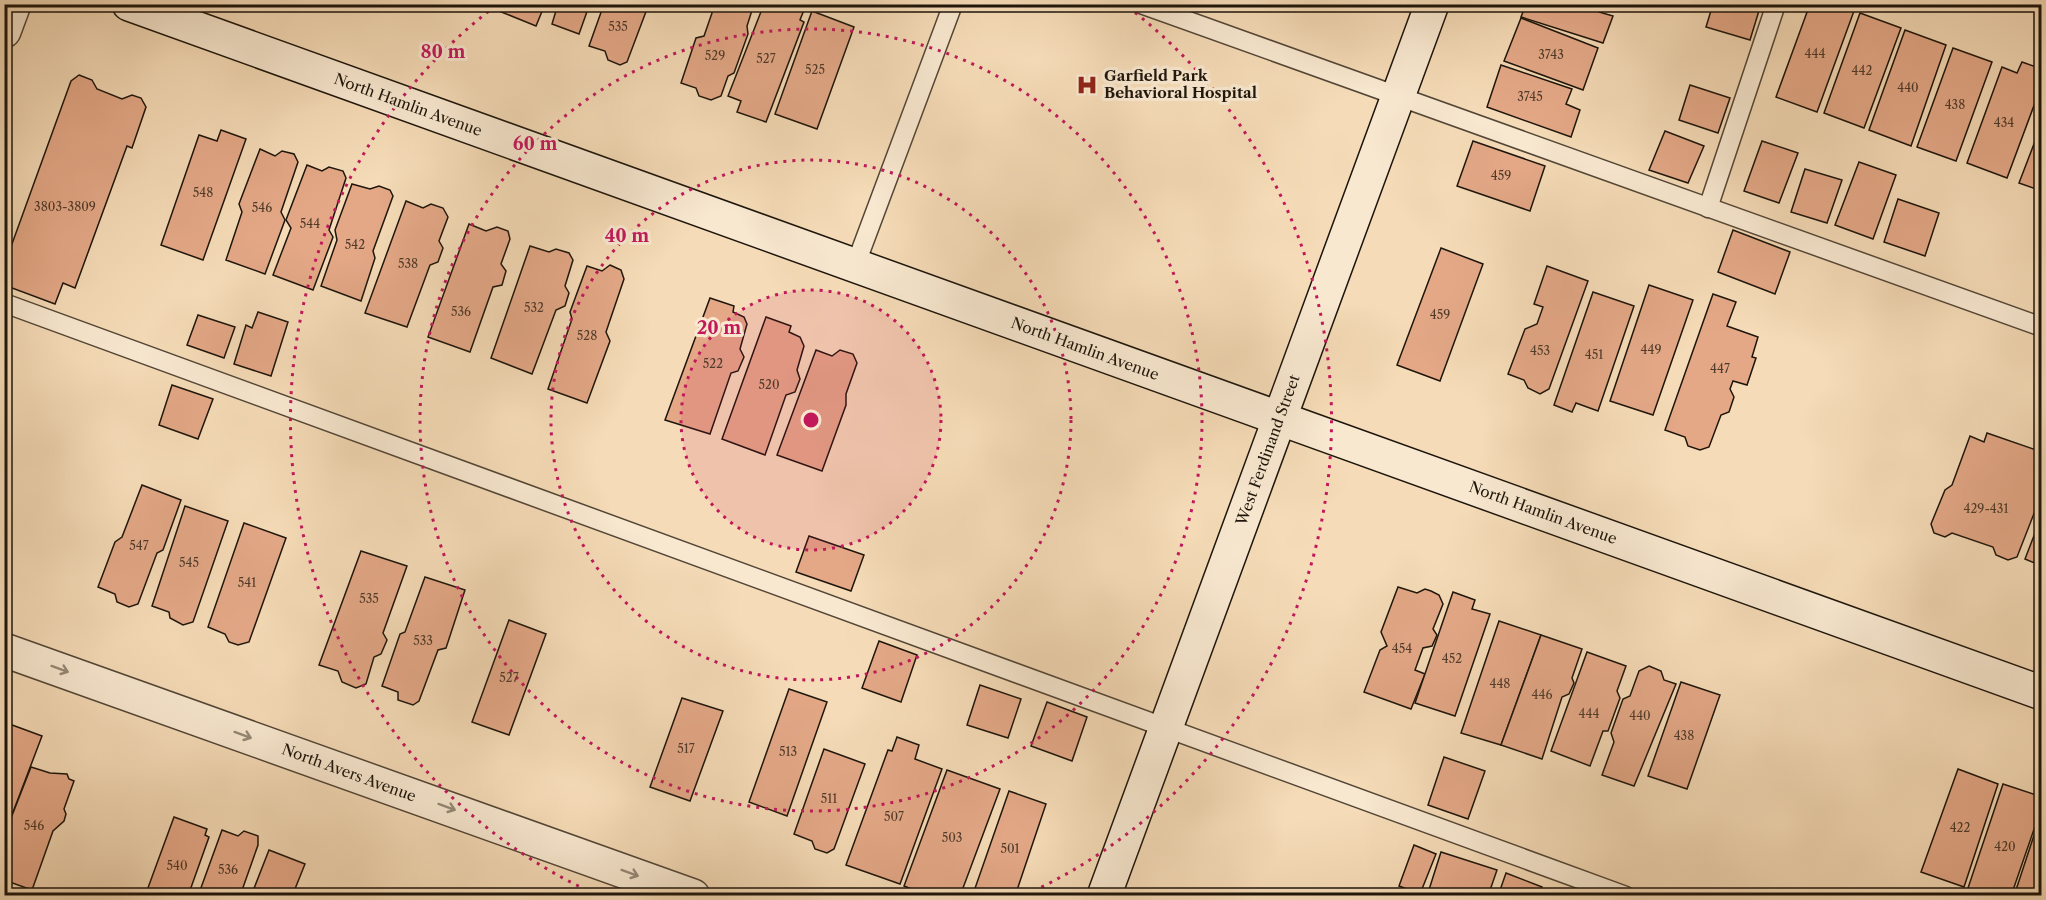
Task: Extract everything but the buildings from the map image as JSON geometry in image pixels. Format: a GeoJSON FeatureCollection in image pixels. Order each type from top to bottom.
{"type":"FeatureCollection","features":[{"type":"Feature","properties":{"kind":"street"},"geometry":{"type":"LineString","coordinates":[[4,31],[14,4]]}},
{"type":"Feature","properties":{"kind":"street","name":"North Hamlin Avenue"},"geometry":{"type":"LineString","coordinates":[[129,4],[2042,693]]}},
{"type":"Feature","properties":{"kind":"street","name":"West Ferdinand Street"},"geometry":{"type":"LineString","coordinates":[[1104,896],[1432,4]]}},
{"type":"Feature","properties":{"kind":"street","name":"North Avers Avenue"},"geometry":{"type":"LineString","coordinates":[[4,650],[693,896]]}},
{"type":"Feature","properties":{"kind":"lane"},"geometry":{"type":"LineString","coordinates":[[855,266],[953,4]]}},
{"type":"Feature","properties":{"kind":"lane"},"geometry":{"type":"LineString","coordinates":[[1141,4],[2042,327]]}},
{"type":"Feature","properties":{"kind":"lane"},"geometry":{"type":"LineString","coordinates":[[1708,208],[1776,4]]}},
{"type":"Feature","properties":{"kind":"lane"},"geometry":{"type":"LineString","coordinates":[[4,303],[1626,896]]}},
{"type":"Feature","properties":{"kind":"place","name":"Garfield Park Behavioral Hospital"},"geometry":{"type":"Point","coordinates":[1087,85]}}]}
